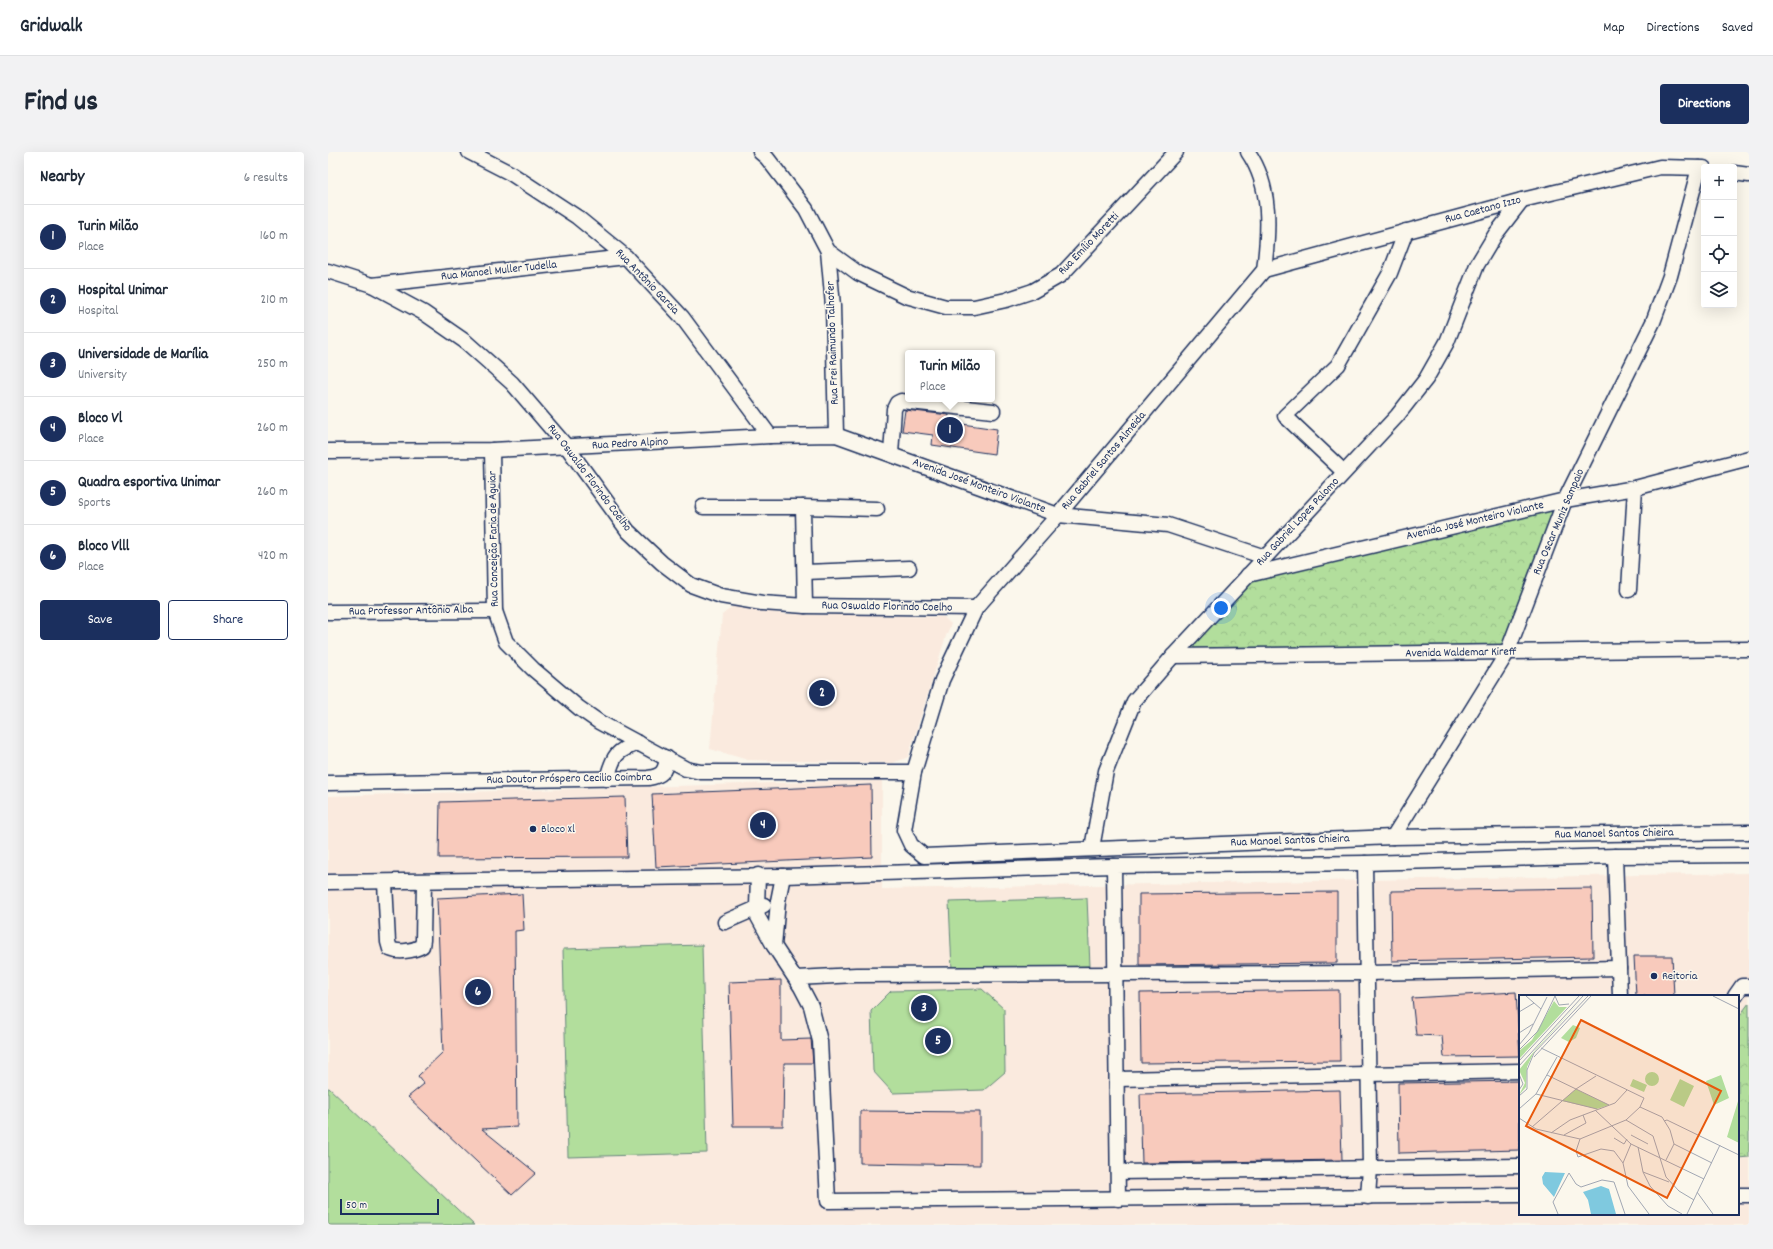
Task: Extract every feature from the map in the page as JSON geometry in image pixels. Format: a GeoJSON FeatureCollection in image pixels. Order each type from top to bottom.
{"type":"FeatureCollection","features":[{"type":"Feature","properties":{"kind":"street","name":"Rua Antônio Garcia"},"geometry":{"type":"LineString","coordinates":[[470,152],[510,173],[576,217],[626,257],[682,317],[770,436]]}},
{"type":"Feature","properties":{"kind":"street","name":"Rua Emílio Moretti"},"geometry":{"type":"LineString","coordinates":[[760,152],[767,158],[806,209],[828,251],[858,273],[906,296],[946,307],[974,307],[1006,300],[1034,291],[1061,275],[1176,152]]}},
{"type":"Feature","properties":{"kind":"street"},"geometry":{"type":"LineString","coordinates":[[1248,152],[1261,179],[1267,209],[1268,233],[1264,270]]}},
{"type":"Feature","properties":{"kind":"street","name":"Rua Caetano Izzo"},"geometry":{"type":"LineString","coordinates":[[1264,270],[1522,200],[1660,167],[1701,168]]}},
{"type":"Feature","properties":{"kind":"street","name":"Rua Oscar Muniz Sampaio"},"geometry":{"type":"LineString","coordinates":[[1393,837],[1507,653],[1565,500],[1653,322],[1670,276],[1701,168]]}},
{"type":"Feature","properties":{"kind":"street"},"geometry":{"type":"LineString","coordinates":[[1737,173],[1749,175]]}},
{"type":"Feature","properties":{"kind":"street","name":"Rua Gabriel Lopes Palomo"},"geometry":{"type":"LineString","coordinates":[[1092,848],[1106,771],[1134,701],[1173,656],[1397,416],[1426,379],[1447,342],[1478,264],[1495,235],[1522,200]]}},
{"type":"Feature","properties":{"kind":"street"},"geometry":{"type":"LineString","coordinates":[[1344,472],[1285,416],[1338,366],[1390,273],[1406,231]]}},
{"type":"Feature","properties":{"kind":"street","name":"Rua Frei Raimundo Talhofer"},"geometry":{"type":"LineString","coordinates":[[828,251],[833,306],[836,435]]}},
{"type":"Feature","properties":{"kind":"street","name":"Rua Manoel Muller Tudella"},"geometry":{"type":"LineString","coordinates":[[372,285],[626,257]]}},
{"type":"Feature","properties":{"kind":"street","name":"Rua Gabriel Santos Almeida"},"geometry":{"type":"LineString","coordinates":[[914,772],[942,680],[976,608],[1058,515],[1264,270]]}},
{"type":"Feature","properties":{"kind":"street","name":"Rua Oswaldo Florindo Coelho"},"geometry":{"type":"LineString","coordinates":[[328,271],[372,285],[424,313],[466,342],[512,383],[567,447],[628,531],[662,562],[691,585],[721,596],[762,603],[805,606],[976,608]]}},
{"type":"Feature","properties":{"kind":"street"},"geometry":{"type":"LineString","coordinates":[[891,454],[894,409],[897,403],[905,401]]}},
{"type":"Feature","properties":{"kind":"street"},"geometry":{"type":"LineString","coordinates":[[911,402],[993,411]]}},
{"type":"Feature","properties":{"kind":"street","name":"Avenida José Monteiro Violante"},"geometry":{"type":"LineString","coordinates":[[836,435],[1058,515],[1168,525],[1265,557]]}},
{"type":"Feature","properties":{"kind":"street","name":"Rua Pedro Alpino"},"geometry":{"type":"LineString","coordinates":[[328,451],[492,450],[770,436],[836,435]]}},
{"type":"Feature","properties":{"kind":"street","name":"Rua Conceição Faria de Aguiar"},"geometry":{"type":"LineString","coordinates":[[492,450],[494,610],[506,642],[532,669],[579,708],[599,722],[667,758]]}},
{"type":"Feature","properties":{"kind":"street","name":"Avenida José Monteiro Violante"},"geometry":{"type":"LineString","coordinates":[[1248,575],[1565,500],[1635,488],[1749,458]]}},
{"type":"Feature","properties":{"kind":"street"},"geometry":{"type":"LineString","coordinates":[[1630,590],[1635,488]]}},
{"type":"Feature","properties":{"kind":"street"},"geometry":{"type":"LineString","coordinates":[[703,507],[877,509]]}},
{"type":"Feature","properties":{"kind":"street"},"geometry":{"type":"LineString","coordinates":[[803,507],[805,606]]}},
{"type":"Feature","properties":{"kind":"street"},"geometry":{"type":"LineString","coordinates":[[805,572],[909,568]]}},
{"type":"Feature","properties":{"kind":"street","name":"Rua Professor Antônio Alba"},"geometry":{"type":"LineString","coordinates":[[328,612],[494,610]]}},
{"type":"Feature","properties":{"kind":"street","name":"Avenida Waldemar Kireff"},"geometry":{"type":"LineString","coordinates":[[1173,656],[1749,649]]}},
{"type":"Feature","properties":{"kind":"street"},"geometry":{"type":"LineString","coordinates":[[607,779],[611,763],[619,750],[639,743]]}},
{"type":"Feature","properties":{"kind":"street"},"geometry":{"type":"LineString","coordinates":[[667,758],[686,769],[701,772],[914,772]]}},
{"type":"Feature","properties":{"kind":"street","name":"Rua Doutor Próspero Cecilio Coimbra"},"geometry":{"type":"LineString","coordinates":[[328,784],[648,778],[660,776],[665,770],[667,758]]}},
{"type":"Feature","properties":{"kind":"street","name":"Rua Manoel Santos Chieira"},"geometry":{"type":"LineString","coordinates":[[914,772],[904,830],[911,845],[924,856],[1393,837],[1749,832]]}},
{"type":"Feature","properties":{"kind":"street"},"geometry":{"type":"LineString","coordinates":[[328,882],[385,883],[758,875],[783,876],[1114,866],[1365,863],[1616,856],[1749,855]]}},
{"type":"Feature","properties":{"kind":"street"},"geometry":{"type":"LineString","coordinates":[[1616,856],[1620,995]]}},
{"type":"Feature","properties":{"kind":"street"},"geometry":{"type":"LineString","coordinates":[[1365,863],[1370,1168],[1368,1197]]}},
{"type":"Feature","properties":{"kind":"street"},"geometry":{"type":"LineString","coordinates":[[1114,866],[1118,1199]]}},
{"type":"Feature","properties":{"kind":"street"},"geometry":{"type":"LineString","coordinates":[[758,875],[758,917],[774,946],[796,978],[811,1006],[820,1041],[828,1201],[1519,1195]]}},
{"type":"Feature","properties":{"kind":"street"},"geometry":{"type":"LineString","coordinates":[[774,946],[778,901],[783,876]]}},
{"type":"Feature","properties":{"kind":"street"},"geometry":{"type":"LineString","coordinates":[[385,883],[388,942],[390,949],[396,952],[416,949],[422,946],[424,882]]}},
{"type":"Feature","properties":{"kind":"street"},"geometry":{"type":"LineString","coordinates":[[726,922],[757,908],[778,901]]}},
{"type":"Feature","properties":{"kind":"street"},"geometry":{"type":"LineString","coordinates":[[796,978],[856,975],[1367,973],[1619,968]]}},
{"type":"Feature","properties":{"kind":"street"},"geometry":{"type":"LineString","coordinates":[[1736,995],[1742,986],[1749,986]]}},
{"type":"Feature","properties":{"kind":"street"},"geometry":{"type":"LineString","coordinates":[[1117,1079],[1519,1072]]}},
{"type":"Feature","properties":{"kind":"street"},"geometry":{"type":"LineString","coordinates":[[1118,1172],[1519,1166]]}},
{"type":"Feature","properties":{"kind":"shaded area"},"geometry":{"type":"Polygon","coordinates":[[[733,606],[785,614],[944,617],[951,624],[908,757],[893,763],[748,760],[710,749],[722,615],[733,606]]]}},
{"type":"Feature","properties":{"kind":"shaded area"},"geometry":{"type":"Polygon","coordinates":[[[882,780],[882,889],[1749,873],[1749,1225],[328,1225],[328,796],[882,780]]]}},
{"type":"Feature","properties":{"kind":"green space"},"geometry":{"type":"Polygon","coordinates":[[[1565,500],[1507,653],[1173,656],[1248,575],[1565,500]]]}},
{"type":"Feature","properties":{"kind":"green space"},"geometry":{"type":"Polygon","coordinates":[[[1087,898],[1090,966],[952,970],[949,902],[1087,898]]]}},
{"type":"Feature","properties":{"kind":"green space"},"geometry":{"type":"Polygon","coordinates":[[[702,945],[707,1153],[568,1157],[563,949],[702,945]]]}},
{"type":"Feature","properties":{"kind":"green space"},"geometry":{"type":"Polygon","coordinates":[[[982,989],[1004,1009],[1005,1072],[984,1090],[893,1093],[873,1071],[871,1011],[891,991],[982,989]]]}},
{"type":"Feature","properties":{"kind":"green space"},"geometry":{"type":"Polygon","coordinates":[[[1749,1003],[1749,1157],[1739,1158],[1739,1017],[1749,1003]]]}},
{"type":"Feature","properties":{"kind":"green space"},"geometry":{"type":"Polygon","coordinates":[[[329,1088],[474,1225],[328,1225],[329,1088]]]}},
{"type":"Feature","properties":{"kind":"building"},"geometry":{"type":"Polygon","coordinates":[[[905,410],[949,415],[948,422],[997,429],[994,454],[932,445],[933,435],[902,431],[905,410]]]}},
{"type":"Feature","properties":{"kind":"building"},"geometry":{"type":"Polygon","coordinates":[[[871,785],[872,857],[656,867],[652,794],[871,785]]]}},
{"type":"Feature","properties":{"kind":"building","name":"Bloco Xl"},"geometry":{"type":"Polygon","coordinates":[[[625,797],[627,857],[439,858],[440,802],[625,797]]]}},
{"type":"Feature","properties":{"kind":"building"},"geometry":{"type":"Polygon","coordinates":[[[1592,888],[1593,957],[1392,961],[1391,891],[1592,888]]]}},
{"type":"Feature","properties":{"kind":"building"},"geometry":{"type":"Polygon","coordinates":[[[1337,892],[1337,963],[1139,965],[1139,894],[1337,892]]]}},
{"type":"Feature","properties":{"kind":"building"},"geometry":{"type":"Polygon","coordinates":[[[522,894],[524,930],[515,931],[517,1127],[482,1129],[536,1173],[512,1195],[408,1097],[424,1084],[418,1076],[443,1052],[437,898],[522,894]]]}},
{"type":"Feature","properties":{"kind":"building","name":"Reitoria"},"geometry":{"type":"Polygon","coordinates":[[[1634,956],[1672,956],[1674,995],[1636,995],[1634,956]]]}},
{"type":"Feature","properties":{"kind":"building"},"geometry":{"type":"Polygon","coordinates":[[[781,980],[781,1040],[811,1039],[813,1063],[784,1063],[783,1126],[733,1126],[729,982],[781,980]]]}},
{"type":"Feature","properties":{"kind":"building"},"geometry":{"type":"Polygon","coordinates":[[[1339,990],[1340,1061],[1141,1063],[1140,993],[1339,990]]]}},
{"type":"Feature","properties":{"kind":"building"},"geometry":{"type":"Polygon","coordinates":[[[1516,992],[1519,1056],[1444,1057],[1442,1036],[1416,1035],[1412,998],[1516,992]]]}},
{"type":"Feature","properties":{"kind":"building"},"geometry":{"type":"Polygon","coordinates":[[[1519,1081],[1519,1150],[1399,1153],[1398,1083],[1519,1081]]]}},
{"type":"Feature","properties":{"kind":"building"},"geometry":{"type":"Polygon","coordinates":[[[1340,1090],[1342,1160],[1142,1163],[1140,1094],[1340,1090]]]}},
{"type":"Feature","properties":{"kind":"building"},"geometry":{"type":"Polygon","coordinates":[[[860,1111],[980,1112],[980,1165],[860,1163],[860,1111]]]}},
{"type":"Feature","properties":{"kind":"place","name":"Turin Milão"},"geometry":{"type":"Point","coordinates":[950,430]}},
{"type":"Feature","properties":{"kind":"place","name":"Hospital Unimar"},"geometry":{"type":"Point","coordinates":[822,693]}},
{"type":"Feature","properties":{"kind":"place","name":"Bloco Vl"},"geometry":{"type":"Point","coordinates":[763,825]}},
{"type":"Feature","properties":{"kind":"place","name":"Bloco Xl"},"geometry":{"type":"Point","coordinates":[533,829]}},
{"type":"Feature","properties":{"kind":"place","name":"Reitoria"},"geometry":{"type":"Point","coordinates":[1654,976]}},
{"type":"Feature","properties":{"kind":"place","name":"Bloco Vlll"},"geometry":{"type":"Point","coordinates":[478,992]}},
{"type":"Feature","properties":{"kind":"place","name":"Universidade de Marília"},"geometry":{"type":"Point","coordinates":[924,1008]}},
{"type":"Feature","properties":{"kind":"place","name":"Quadra esportiva Unimar"},"geometry":{"type":"Point","coordinates":[938,1041]}}]}
